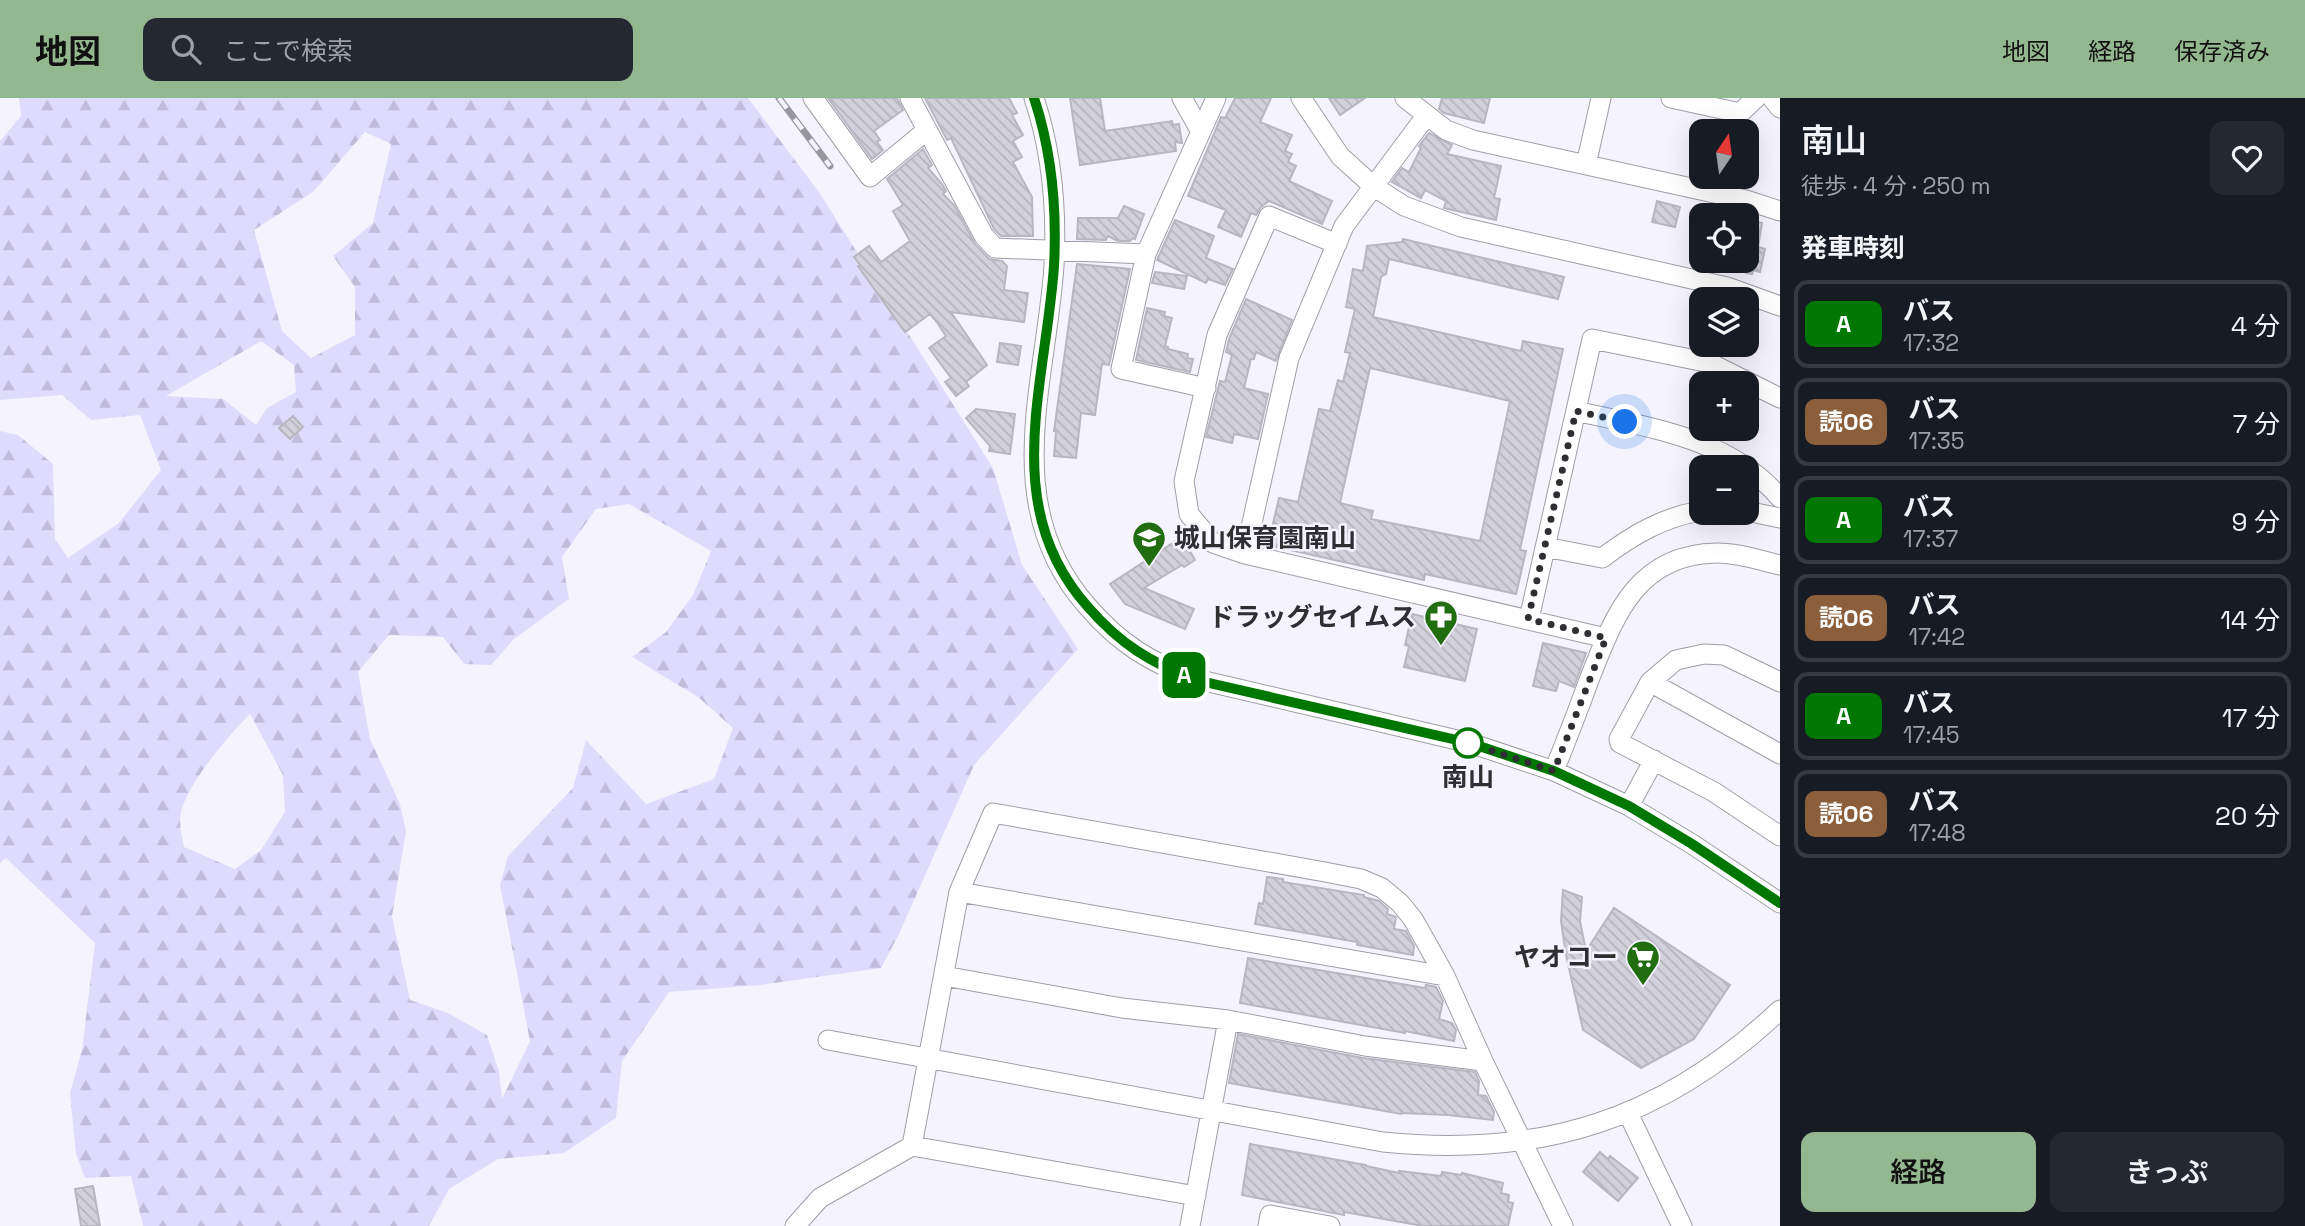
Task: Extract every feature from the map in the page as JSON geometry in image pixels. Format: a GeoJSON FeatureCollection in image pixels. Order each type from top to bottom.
{"type":"FeatureCollection","features":[{"type":"Feature","properties":{"kind":"street"},"geometry":{"type":"LineString","coordinates":[[813,98],[870,177],[927,130]]}},
{"type":"Feature","properties":{"kind":"street"},"geometry":{"type":"LineString","coordinates":[[910,98],[989,244],[995,248],[1146,254]]}},
{"type":"Feature","properties":{"kind":"street"},"geometry":{"type":"LineString","coordinates":[[1034,98],[1049,155],[1054,190],[1054,250],[1034,431],[1036,500],[1047,544],[1059,570],[1107,629],[1138,653],[1167,669],[1196,680],[1470,743],[1554,771],[1629,806],[1780,903]]}},
{"type":"Feature","properties":{"kind":"street"},"geometry":{"type":"LineString","coordinates":[[1182,98],[1200,130]]}},
{"type":"Feature","properties":{"kind":"street"},"geometry":{"type":"LineString","coordinates":[[1206,387],[1121,369],[1146,254],[1216,98]]}},
{"type":"Feature","properties":{"kind":"street"},"geometry":{"type":"LineString","coordinates":[[1301,98],[1340,156],[1373,186],[1404,206],[1461,227],[1727,287],[1779,304]]}},
{"type":"Feature","properties":{"kind":"street"},"geometry":{"type":"LineString","coordinates":[[1405,98],[1446,130],[1473,140],[1746,200],[1780,211]]}},
{"type":"Feature","properties":{"kind":"street"},"geometry":{"type":"LineString","coordinates":[[1586,165],[1601,98]]}},
{"type":"Feature","properties":{"kind":"street"},"geometry":{"type":"LineString","coordinates":[[1671,98],[1740,113],[1756,98]]}},
{"type":"Feature","properties":{"kind":"street"},"geometry":{"type":"LineString","coordinates":[[1772,98],[1780,108]]}},
{"type":"Feature","properties":{"kind":"street"},"geometry":{"type":"LineString","coordinates":[[1245,554],[1289,358],[1344,226],[1426,116]]}},
{"type":"Feature","properties":{"kind":"street"},"geometry":{"type":"LineString","coordinates":[[1337,244],[1269,216],[1217,335],[1184,481],[1189,514],[1213,543],[1245,554],[1606,638]]}},
{"type":"Feature","properties":{"kind":"street"},"geometry":{"type":"LineString","coordinates":[[1528,619],[1592,339],[1710,363],[1780,398]]}},
{"type":"Feature","properties":{"kind":"street"},"geometry":{"type":"LineString","coordinates":[[1576,411],[1698,440],[1722,451],[1748,468],[1780,498]]}},
{"type":"Feature","properties":{"kind":"street"},"geometry":{"type":"LineString","coordinates":[[1545,547],[1602,558],[1647,528],[1674,516],[1689,513]]}},
{"type":"Feature","properties":{"kind":"street"},"geometry":{"type":"LineString","coordinates":[[1759,514],[1780,518]]}},
{"type":"Feature","properties":{"kind":"street"},"geometry":{"type":"LineString","coordinates":[[1554,771],[1620,608],[1648,577],[1669,564],[1700,554],[1737,555],[1780,565]]}},
{"type":"Feature","properties":{"kind":"street"},"geometry":{"type":"LineString","coordinates":[[1780,682],[1724,655],[1704,654],[1676,660],[1650,682],[1619,738],[1620,743],[1714,792],[1780,836]]}},
{"type":"Feature","properties":{"kind":"street"},"geometry":{"type":"LineString","coordinates":[[1650,682],[1780,754]]}},
{"type":"Feature","properties":{"kind":"street"},"geometry":{"type":"LineString","coordinates":[[1629,806],[1654,760]]}},
{"type":"Feature","properties":{"kind":"street"},"geometry":{"type":"LineString","coordinates":[[912,1146],[959,892],[993,813],[1360,879],[1381,888],[1400,903],[1413,919],[1444,976],[1563,1226]]}},
{"type":"Feature","properties":{"kind":"street"},"geometry":{"type":"LineString","coordinates":[[959,892],[1444,976]]}},
{"type":"Feature","properties":{"kind":"street"},"geometry":{"type":"LineString","coordinates":[[944,976],[1122,1008],[1228,1020],[1365,1046],[1483,1061]]}},
{"type":"Feature","properties":{"kind":"street"},"geometry":{"type":"LineString","coordinates":[[828,1040],[1383,1142],[1471,1146],[1561,1134],[1628,1113],[1705,1072],[1780,1010]]}},
{"type":"Feature","properties":{"kind":"street"},"geometry":{"type":"LineString","coordinates":[[1191,1226],[1228,1020]]}},
{"type":"Feature","properties":{"kind":"street"},"geometry":{"type":"LineString","coordinates":[[1628,1113],[1682,1226]]}},
{"type":"Feature","properties":{"kind":"street"},"geometry":{"type":"LineString","coordinates":[[795,1226],[820,1198],[912,1146],[1196,1196]]}},
{"type":"Feature","properties":{"kind":"street"},"geometry":{"type":"LineString","coordinates":[[1268,1226],[1270,1215],[1330,1226]]}},
{"type":"Feature","properties":{"kind":"green space"},"geometry":{"type":"Polygon","coordinates":[[[19,98],[748,98],[819,192],[993,468],[1022,565],[1078,649],[974,765],[899,934],[881,968],[761,985],[669,992],[622,1061],[616,1118],[564,1153],[498,1159],[449,1189],[429,1226],[143,1226],[131,1176],[85,1178],[76,1154],[70,1093],[82,1050],[95,943],[6,858],[0,863],[0,431],[18,435],[53,464],[55,539],[68,558],[119,523],[161,470],[140,415],[91,420],[62,395],[0,400],[0,141],[21,116],[19,98]],[[365,132],[313,192],[254,230],[282,331],[311,358],[355,335],[355,287],[333,256],[373,223],[391,144],[365,132]],[[261,341],[166,396],[223,399],[256,425],[267,408],[296,392],[294,365],[261,341]],[[629,504],[596,509],[562,557],[569,599],[514,639],[491,665],[464,664],[443,637],[389,635],[358,672],[370,739],[400,804],[406,831],[392,916],[410,1000],[448,1013],[487,1035],[499,1071],[502,1099],[530,1041],[500,885],[508,856],[573,788],[586,740],[646,804],[714,779],[733,728],[698,697],[632,657],[666,632],[693,595],[711,551],[629,504]],[[250,714],[219,749],[188,794],[182,808],[181,830],[184,847],[235,869],[261,850],[285,812],[283,775],[250,714]]]}},
{"type":"Feature","properties":{"kind":"building"},"geometry":{"type":"Polygon","coordinates":[[[828,98],[897,98],[903,110],[874,131],[883,150],[872,159],[828,98]]]}},
{"type":"Feature","properties":{"kind":"building"},"geometry":{"type":"Polygon","coordinates":[[[925,98],[1009,98],[1017,113],[1012,115],[1023,135],[1013,141],[1022,157],[1013,162],[1032,197],[1033,236],[1001,236],[994,229],[951,138],[947,140],[925,98]]]}},
{"type":"Feature","properties":{"kind":"building"},"geometry":{"type":"Polygon","coordinates":[[[1070,98],[1100,98],[1105,131],[1172,121],[1173,125],[1179,124],[1182,143],[1175,142],[1176,151],[1080,165],[1070,98]]]}},
{"type":"Feature","properties":{"kind":"building"},"geometry":{"type":"Polygon","coordinates":[[[1235,98],[1271,98],[1260,122],[1292,135],[1285,151],[1292,154],[1288,162],[1296,166],[1289,181],[1332,201],[1322,224],[1269,201],[1256,215],[1251,213],[1241,237],[1218,227],[1226,210],[1188,196],[1221,117],[1225,118],[1235,98]]]}},
{"type":"Feature","properties":{"kind":"building"},"geometry":{"type":"Polygon","coordinates":[[[1329,98],[1365,98],[1340,115],[1329,98]]]}},
{"type":"Feature","properties":{"kind":"building"},"geometry":{"type":"Polygon","coordinates":[[[1442,98],[1490,98],[1484,123],[1444,113],[1439,109],[1442,98]]]}},
{"type":"Feature","properties":{"kind":"building"},"geometry":{"type":"Polygon","coordinates":[[[1429,133],[1452,145],[1447,154],[1501,166],[1494,198],[1500,199],[1496,220],[1444,208],[1446,201],[1425,190],[1421,198],[1392,182],[1402,168],[1409,172],[1421,148],[1419,146],[1429,133]]]}},
{"type":"Feature","properties":{"kind":"building"},"geometry":{"type":"Polygon","coordinates":[[[923,149],[932,165],[928,168],[942,184],[946,191],[943,194],[954,205],[975,244],[989,259],[1002,261],[1007,266],[1004,290],[1028,293],[1024,322],[951,312],[987,365],[966,382],[969,386],[956,396],[945,382],[951,378],[929,348],[946,336],[938,324],[930,314],[905,332],[854,257],[869,246],[881,262],[910,241],[893,211],[903,205],[887,179],[923,149]]]}},
{"type":"Feature","properties":{"kind":"building"},"geometry":{"type":"Polygon","coordinates":[[[1657,201],[1680,207],[1675,227],[1652,222],[1657,201]]]}},
{"type":"Feature","properties":{"kind":"building"},"geometry":{"type":"Polygon","coordinates":[[[1124,206],[1144,214],[1135,239],[1118,241],[1108,236],[1106,240],[1077,239],[1078,218],[1118,218],[1124,206]]]}},
{"type":"Feature","properties":{"kind":"building"},"geometry":{"type":"Polygon","coordinates":[[[1175,220],[1214,236],[1206,258],[1233,269],[1225,285],[1208,279],[1206,283],[1157,260],[1175,220]]]}},
{"type":"Feature","properties":{"kind":"building"},"geometry":{"type":"Polygon","coordinates":[[[1403,239],[1564,277],[1558,299],[1389,259],[1386,274],[1381,277],[1373,317],[1521,351],[1523,341],[1563,349],[1520,550],[1526,551],[1516,594],[1425,574],[1424,580],[1268,545],[1279,498],[1298,502],[1319,409],[1330,411],[1338,380],[1343,382],[1350,353],[1345,352],[1355,309],[1346,307],[1353,269],[1363,271],[1367,246],[1402,242],[1403,239]],[[1370,368],[1340,503],[1373,511],[1371,519],[1480,541],[1510,401],[1370,368]]]}},
{"type":"Feature","properties":{"kind":"building"},"geometry":{"type":"Polygon","coordinates":[[[1759,247],[1765,249],[1759,272],[1759,247]]]}},
{"type":"Feature","properties":{"kind":"building"},"geometry":{"type":"Polygon","coordinates":[[[1077,264],[1130,269],[1109,365],[1102,364],[1095,415],[1081,413],[1076,458],[1054,456],[1054,431],[1077,264]]]}},
{"type":"Feature","properties":{"kind":"building"},"geometry":{"type":"Polygon","coordinates":[[[1155,272],[1187,276],[1184,289],[1152,283],[1155,272]]]}},
{"type":"Feature","properties":{"kind":"building"},"geometry":{"type":"Polygon","coordinates":[[[1246,299],[1292,320],[1276,361],[1256,352],[1254,359],[1251,359],[1244,388],[1268,394],[1258,439],[1234,434],[1232,443],[1206,437],[1220,381],[1225,382],[1232,355],[1226,352],[1229,339],[1246,299]]]}},
{"type":"Feature","properties":{"kind":"building"},"geometry":{"type":"Polygon","coordinates":[[[1147,308],[1165,312],[1164,316],[1172,318],[1165,346],[1188,354],[1187,358],[1193,359],[1190,372],[1136,360],[1147,308]]]}},
{"type":"Feature","properties":{"kind":"building"},"geometry":{"type":"Polygon","coordinates":[[[1000,343],[1021,346],[1018,365],[997,362],[1000,343]]]}},
{"type":"Feature","properties":{"kind":"building"},"geometry":{"type":"Polygon","coordinates":[[[976,409],[1015,414],[1010,454],[989,451],[990,446],[966,418],[976,409]]]}},
{"type":"Feature","properties":{"kind":"building"},"geometry":{"type":"Polygon","coordinates":[[[293,416],[303,427],[290,439],[279,428],[293,416]]]}},
{"type":"Feature","properties":{"kind":"building"},"geometry":{"type":"Polygon","coordinates":[[[1182,537],[1195,560],[1144,588],[1194,609],[1185,629],[1125,604],[1110,584],[1182,537]]]}},
{"type":"Feature","properties":{"kind":"building"},"geometry":{"type":"Polygon","coordinates":[[[1412,614],[1477,629],[1465,681],[1404,667],[1409,646],[1405,645],[1412,614]]]}},
{"type":"Feature","properties":{"kind":"building"},"geometry":{"type":"Polygon","coordinates":[[[1543,643],[1586,653],[1574,687],[1559,681],[1556,691],[1533,686],[1543,643]]]}},
{"type":"Feature","properties":{"kind":"building"},"geometry":{"type":"Polygon","coordinates":[[[1267,877],[1364,895],[1379,901],[1388,909],[1387,914],[1396,917],[1394,929],[1406,931],[1414,946],[1413,955],[1255,924],[1259,903],[1263,904],[1267,877]]]}},
{"type":"Feature","properties":{"kind":"building"},"geometry":{"type":"Polygon","coordinates":[[[1563,890],[1582,897],[1580,921],[1586,951],[1614,908],[1730,985],[1694,1039],[1641,1068],[1583,1030],[1561,921],[1563,890]]]}},
{"type":"Feature","properties":{"kind":"building"},"geometry":{"type":"Polygon","coordinates":[[[1248,958],[1425,988],[1426,985],[1436,987],[1443,1001],[1439,1019],[1452,1023],[1456,1030],[1454,1041],[1240,1003],[1248,958]]]}},
{"type":"Feature","properties":{"kind":"building"},"geometry":{"type":"Polygon","coordinates":[[[1238,1034],[1363,1058],[1475,1072],[1479,1081],[1478,1095],[1486,1096],[1494,1112],[1493,1120],[1401,1114],[1229,1083],[1238,1034]]]}},
{"type":"Feature","properties":{"kind":"building"},"geometry":{"type":"Polygon","coordinates":[[[1250,1144],[1399,1173],[1441,1176],[1442,1172],[1462,1173],[1503,1183],[1501,1193],[1509,1195],[1508,1202],[1513,1203],[1508,1226],[1423,1226],[1344,1212],[1344,1215],[1242,1195],[1250,1144]]]}},
{"type":"Feature","properties":{"kind":"building"},"geometry":{"type":"Polygon","coordinates":[[[1600,1152],[1608,1159],[1610,1156],[1638,1178],[1618,1201],[1583,1172],[1600,1152]]]}},
{"type":"Feature","properties":{"kind":"building"},"geometry":{"type":"Polygon","coordinates":[[[93,1186],[100,1226],[81,1226],[75,1189],[93,1186]]]}},
{"type":"Feature","properties":{"kind":"railway"},"geometry":{"type":"LineString","coordinates":[[779,98],[830,166]]}},
{"type":"Feature","properties":{"kind":"bus line","name":"A"},"geometry":{"type":"LineString","coordinates":[[1034,98],[1041,117],[1054,190],[1054,269],[1034,431],[1036,500],[1047,544],[1059,570],[1107,629],[1138,653],[1167,669],[1196,680],[1470,743],[1554,771],[1629,806],[1780,903]]}},
{"type":"Feature","properties":{"kind":"place","name":"城山保育園南山"},"geometry":{"type":"Point","coordinates":[1149,568]}},
{"type":"Feature","properties":{"kind":"place","name":"ドラッグセイムス"},"geometry":{"type":"Point","coordinates":[1441,647]}},
{"type":"Feature","properties":{"kind":"place","name":"南山"},"geometry":{"type":"Point","coordinates":[1468,743]}},
{"type":"Feature","properties":{"kind":"place","name":"ヤオコー"},"geometry":{"type":"Point","coordinates":[1643,987]}},
{"type":"Feature","properties":{"kind":"route"},"geometry":{"type":"LineString","coordinates":[[1468,743],[1554,771],[1606,638],[1528,619],[1576,411],[1625,422]]}}]}
